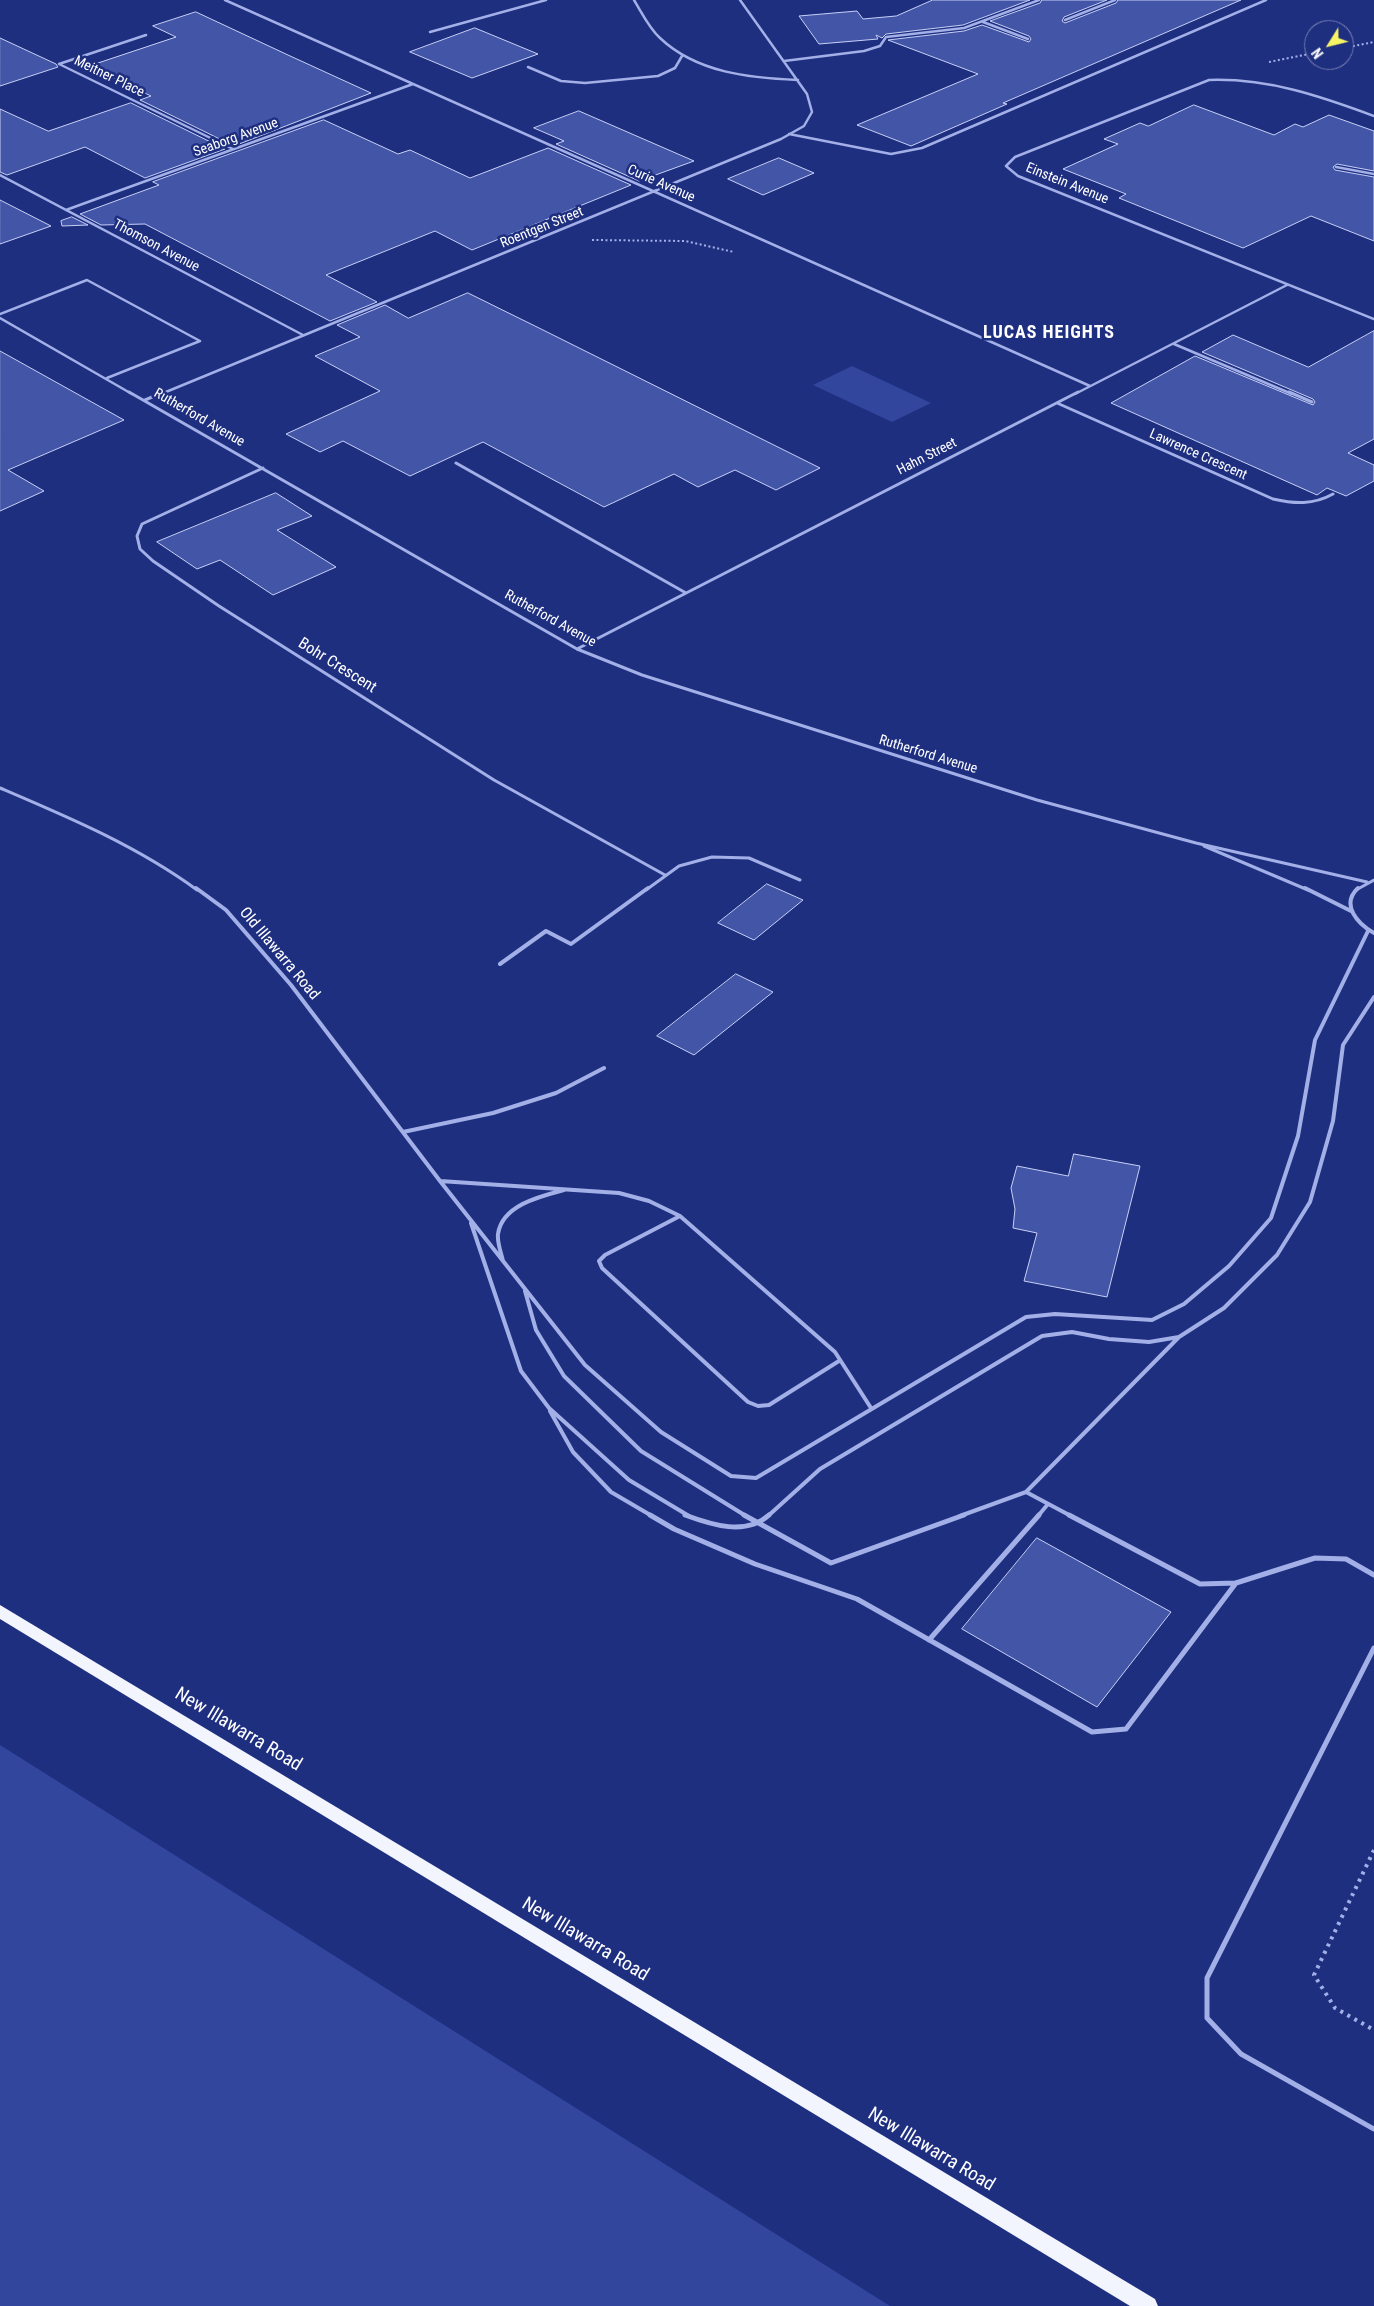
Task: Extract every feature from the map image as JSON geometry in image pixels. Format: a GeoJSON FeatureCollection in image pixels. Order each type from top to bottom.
{"type":"FeatureCollection","features":[{"type":"Feature","properties":{"kind":"highway","name":"New Illawarra Road"},"geometry":{"type":"LineString","coordinates":[[0,1611],[1148,2306]]}},
{"type":"Feature","properties":{"kind":"lane","name":"Curie Avenue"},"geometry":{"type":"LineString","coordinates":[[225,0],[1090,386]]}},
{"type":"Feature","properties":{"kind":"lane"},"geometry":{"type":"LineString","coordinates":[[430,32],[546,0]]}},
{"type":"Feature","properties":{"kind":"lane"},"geometry":{"type":"LineString","coordinates":[[634,0],[659,38],[682,56],[713,68],[768,80],[798,80]]}},
{"type":"Feature","properties":{"kind":"lane","name":"Roentgen Street"},"geometry":{"type":"LineString","coordinates":[[145,400],[655,192],[790,134],[804,126],[812,112],[807,94],[740,0]]}},
{"type":"Feature","properties":{"kind":"lane"},"geometry":{"type":"LineString","coordinates":[[784,61],[864,51],[880,46],[886,37],[964,28],[1039,0]]}},
{"type":"Feature","properties":{"kind":"lane"},"geometry":{"type":"LineString","coordinates":[[1065,20],[1116,0]]}},
{"type":"Feature","properties":{"kind":"lane"},"geometry":{"type":"LineString","coordinates":[[790,134],[891,154],[922,148],[1266,0]]}},
{"type":"Feature","properties":{"kind":"lane"},"geometry":{"type":"LineString","coordinates":[[983,22],[1028,39]]}},
{"type":"Feature","properties":{"kind":"lane","name":"Meitner Place"},"geometry":{"type":"LineString","coordinates":[[146,35],[59,64],[233,150]]}},
{"type":"Feature","properties":{"kind":"lane"},"geometry":{"type":"LineString","coordinates":[[528,67],[561,81],[585,83],[658,76],[675,68],[682,56]]}},
{"type":"Feature","properties":{"kind":"lane","name":"Einstein Avenue"},"geometry":{"type":"LineString","coordinates":[[1374,116],[1291,87],[1262,80],[1234,78],[1209,80],[1015,157],[1006,166],[1018,176],[1374,319]]}},
{"type":"Feature","properties":{"kind":"lane","name":"Seaborg Avenue"},"geometry":{"type":"LineString","coordinates":[[66,210],[413,84]]}},
{"type":"Feature","properties":{"kind":"lane"},"geometry":{"type":"LineString","coordinates":[[1336,167],[1374,174]]}},
{"type":"Feature","properties":{"kind":"lane","name":"Thomson Avenue"},"geometry":{"type":"LineString","coordinates":[[0,175],[303,335]]}},
{"type":"Feature","properties":{"kind":"lane"},"geometry":{"type":"LineString","coordinates":[[0,314],[86,280],[200,341],[107,378]]}},
{"type":"Feature","properties":{"kind":"lane","name":"Hahn Street"},"geometry":{"type":"LineString","coordinates":[[576,649],[1287,285]]}},
{"type":"Feature","properties":{"kind":"lane","name":"Rutherford Avenue"},"geometry":{"type":"LineString","coordinates":[[0,318],[576,649],[642,676],[1037,800],[1196,843],[1367,882]]}},
{"type":"Feature","properties":{"kind":"lane"},"geometry":{"type":"LineString","coordinates":[[1174,344],[1312,402]]}},
{"type":"Feature","properties":{"kind":"lane","name":"Lawrence Crescent"},"geometry":{"type":"LineString","coordinates":[[1057,403],[1273,499],[1299,505],[1320,502],[1333,494]]}},
{"type":"Feature","properties":{"kind":"lane"},"geometry":{"type":"LineString","coordinates":[[456,463],[686,593]]}},
{"type":"Feature","properties":{"kind":"lane","name":"Bohr Crescent"},"geometry":{"type":"LineString","coordinates":[[263,468],[142,524],[137,536],[140,549],[153,561],[219,606],[494,780],[665,875]]}},
{"type":"Feature","properties":{"kind":"lane","name":"Old Illawarra Road"},"geometry":{"type":"LineString","coordinates":[[0,788],[79,822],[170,870],[226,910],[291,985],[440,1182],[585,1365],[661,1432],[730,1476],[756,1478],[1026,1317],[1055,1314],[1152,1320],[1184,1304],[1229,1266],[1271,1218],[1298,1136],[1315,1040],[1368,931]]}},
{"type":"Feature","properties":{"kind":"lane","name":"Rutherford Avenue"},"geometry":{"type":"LineString","coordinates":[[1196,843],[1319,894],[1351,911]]}},
{"type":"Feature","properties":{"kind":"lane"},"geometry":{"type":"LineString","coordinates":[[500,964],[546,932],[571,944],[679,866],[712,857],[749,858],[800,880]]}},
{"type":"Feature","properties":{"kind":"lane"},"geometry":{"type":"LineString","coordinates":[[1374,880],[1358,887],[1352,894],[1349,902],[1351,911],[1357,921],[1368,931],[1374,933]]}},
{"type":"Feature","properties":{"kind":"lane"},"geometry":{"type":"LineString","coordinates":[[524,1288],[536,1330],[564,1376],[641,1451],[759,1524],[831,1563],[1026,1492],[1179,1337],[1224,1308],[1277,1255],[1310,1202],[1333,1121],[1343,1046],[1374,997]]}},
{"type":"Feature","properties":{"kind":"lane"},"geometry":{"type":"LineString","coordinates":[[403,1132],[493,1113],[556,1093],[604,1068]]}},
{"type":"Feature","properties":{"kind":"lane"},"geometry":{"type":"LineString","coordinates":[[440,1182],[619,1193],[649,1201],[680,1216],[835,1352],[871,1408]]}},
{"type":"Feature","properties":{"kind":"lane"},"geometry":{"type":"LineString","coordinates":[[503,1261],[498,1233],[507,1215],[530,1200],[568,1189]]}},
{"type":"Feature","properties":{"kind":"lane"},"geometry":{"type":"LineString","coordinates":[[680,1216],[605,1255],[599,1260],[602,1268],[748,1402],[758,1406],[769,1405],[840,1361]]}},
{"type":"Feature","properties":{"kind":"lane"},"geometry":{"type":"LineString","coordinates":[[469,1219],[521,1371],[548,1408],[573,1452],[611,1492],[674,1529],[755,1564],[857,1599],[1092,1732],[1126,1728],[1236,1583]]}},
{"type":"Feature","properties":{"kind":"lane"},"geometry":{"type":"LineString","coordinates":[[548,1408],[629,1480],[686,1515],[720,1527],[759,1524],[820,1469],[1042,1336],[1072,1332],[1109,1339],[1150,1342],[1179,1337]]}},
{"type":"Feature","properties":{"kind":"lane"},"geometry":{"type":"LineString","coordinates":[[1026,1492],[1200,1584],[1236,1583],[1315,1558],[1346,1559],[1374,1575]]}},
{"type":"Feature","properties":{"kind":"lane"},"geometry":{"type":"LineString","coordinates":[[930,1640],[1048,1504]]}},
{"type":"Feature","properties":{"kind":"lane"},"geometry":{"type":"LineString","coordinates":[[1374,1648],[1207,1978],[1207,2018],[1241,2054],[1374,2129]]}},
{"type":"Feature","properties":{"kind":"path"},"geometry":{"type":"LineString","coordinates":[[1354,46],[1374,42]]}},
{"type":"Feature","properties":{"kind":"path"},"geometry":{"type":"LineString","coordinates":[[591,240],[658,239],[685,241],[740,254]]}},
{"type":"Feature","properties":{"kind":"path"},"geometry":{"type":"LineString","coordinates":[[1374,1850],[1314,1975],[1335,2008],[1374,2030]]}},
{"type":"Feature","properties":{"kind":"shaded area"},"geometry":{"type":"Polygon","coordinates":[[[852,366],[931,403],[892,422],[813,385],[852,366]]]}},
{"type":"Feature","properties":{"kind":"shaded area"},"geometry":{"type":"Polygon","coordinates":[[[0,1745],[890,2306],[0,2306],[0,1745]]]}},
{"type":"Feature","properties":{"kind":"building"},"geometry":{"type":"Polygon","coordinates":[[[933,0],[1030,0],[963,25],[886,34],[882,38],[876,35],[878,39],[819,44],[799,16],[857,11],[863,19],[896,16],[933,0]]]}},
{"type":"Feature","properties":{"kind":"building"},"geometry":{"type":"Polygon","coordinates":[[[1042,0],[1107,0],[1064,17],[1062,21],[1065,23],[1116,3],[1118,0],[1241,0],[1003,103],[1007,104],[911,146],[857,125],[978,74],[888,40],[964,31],[982,25],[1029,42],[1031,39],[1029,36],[990,21],[1040,3],[1042,0]]]}},
{"type":"Feature","properties":{"kind":"building"},"geometry":{"type":"Polygon","coordinates":[[[196,12],[371,93],[234,146],[140,100],[151,96],[89,66],[176,37],[153,26],[196,12]]]}},
{"type":"Feature","properties":{"kind":"building"},"geometry":{"type":"Polygon","coordinates":[[[475,28],[538,54],[472,78],[410,52],[475,28]]]}},
{"type":"Feature","properties":{"kind":"building"},"geometry":{"type":"Polygon","coordinates":[[[0,38],[56,64],[58,67],[0,86],[0,38]]]}},
{"type":"Feature","properties":{"kind":"building"},"geometry":{"type":"Polygon","coordinates":[[[131,103],[225,149],[145,178],[85,147],[7,175],[0,172],[0,109],[48,131],[131,103]]]}},
{"type":"Feature","properties":{"kind":"building"},"geometry":{"type":"Polygon","coordinates":[[[1194,105],[1274,135],[1295,124],[1303,127],[1329,115],[1374,131],[1374,171],[1337,164],[1333,167],[1335,170],[1374,177],[1374,241],[1311,216],[1243,248],[1119,198],[1126,194],[1063,169],[1118,144],[1104,139],[1140,123],[1148,126],[1194,105]]]}},
{"type":"Feature","properties":{"kind":"building"},"geometry":{"type":"Polygon","coordinates":[[[579,111],[694,161],[639,181],[556,144],[564,141],[534,128],[579,111]]]}},
{"type":"Feature","properties":{"kind":"building"},"geometry":{"type":"Polygon","coordinates":[[[324,120],[398,154],[410,150],[470,178],[548,148],[631,185],[472,250],[435,231],[326,275],[377,302],[330,321],[145,224],[101,225],[80,214],[159,185],[153,182],[324,120]]]}},
{"type":"Feature","properties":{"kind":"building"},"geometry":{"type":"Polygon","coordinates":[[[779,158],[814,173],[763,195],[728,179],[779,158]]]}},
{"type":"Feature","properties":{"kind":"building"},"geometry":{"type":"Polygon","coordinates":[[[0,200],[51,226],[0,244],[0,200]]]}},
{"type":"Feature","properties":{"kind":"building"},"geometry":{"type":"Polygon","coordinates":[[[72,217],[88,225],[62,226],[61,221],[72,217]]]}},
{"type":"Feature","properties":{"kind":"building"},"geometry":{"type":"Polygon","coordinates":[[[468,293],[820,468],[776,490],[735,470],[698,487],[674,474],[604,507],[483,442],[410,476],[343,441],[320,452],[286,434],[380,391],[315,356],[360,337],[337,325],[385,305],[408,318],[468,293]]]}},
{"type":"Feature","properties":{"kind":"building"},"geometry":{"type":"Polygon","coordinates":[[[1374,331],[1374,439],[1348,453],[1374,465],[1374,481],[1346,496],[1327,488],[1317,495],[1111,403],[1195,356],[1313,405],[1315,402],[1313,399],[1202,352],[1233,335],[1308,367],[1374,331]]]}},
{"type":"Feature","properties":{"kind":"building"},"geometry":{"type":"Polygon","coordinates":[[[0,351],[124,420],[8,470],[44,491],[0,511],[0,351]]]}},
{"type":"Feature","properties":{"kind":"building"},"geometry":{"type":"Polygon","coordinates":[[[276,493],[312,516],[277,530],[336,567],[273,595],[220,560],[197,569],[157,542],[276,493]]]}},
{"type":"Feature","properties":{"kind":"building"},"geometry":{"type":"Polygon","coordinates":[[[767,884],[803,900],[754,940],[718,923],[767,884]]]}},
{"type":"Feature","properties":{"kind":"building"},"geometry":{"type":"Polygon","coordinates":[[[736,974],[773,992],[694,1055],[657,1036],[736,974]]]}},
{"type":"Feature","properties":{"kind":"building"},"geometry":{"type":"Polygon","coordinates":[[[1074,1154],[1140,1166],[1107,1297],[1024,1281],[1037,1233],[1013,1228],[1015,1209],[1011,1188],[1017,1166],[1068,1176],[1074,1154]]]}},
{"type":"Feature","properties":{"kind":"building"},"geometry":{"type":"Polygon","coordinates":[[[1037,1538],[1171,1612],[1097,1707],[962,1629],[1037,1538]]]}},
{"type":"Feature","properties":{"kind":"district","name":"LUCAS HEIGHTS"},"geometry":{"type":"Point","coordinates":[1049,333]}}]}
